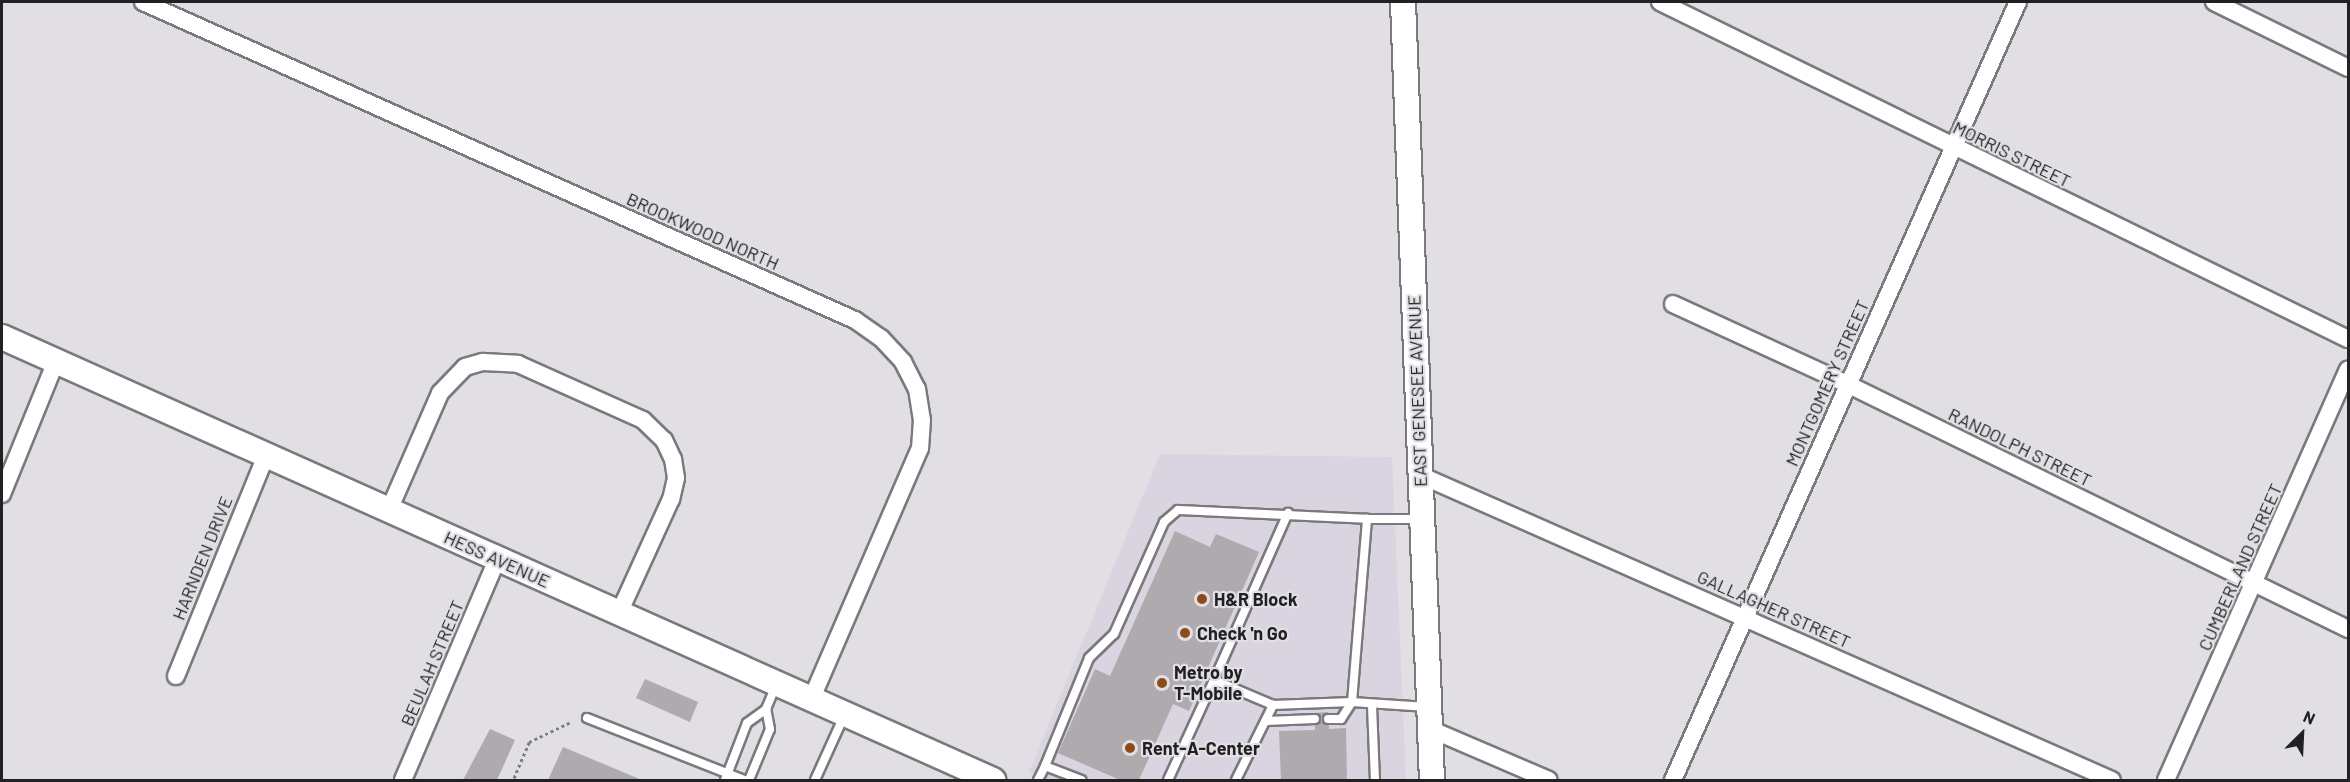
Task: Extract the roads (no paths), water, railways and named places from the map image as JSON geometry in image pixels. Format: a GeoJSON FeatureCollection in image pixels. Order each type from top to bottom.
{"type":"FeatureCollection","features":[{"type":"Feature","properties":{"kind":"street","name":"BROOKWOOD NORTH"},"geometry":{"type":"LineString","coordinates":[[143,2],[855,320],[881,338],[903,362],[917,389],[922,420],[920,448],[810,702]]}},
{"type":"Feature","properties":{"kind":"street","name":"EAST GENESEE AVENUE"},"geometry":{"type":"LineString","coordinates":[[1403,2],[1432,780]]}},
{"type":"Feature","properties":{"kind":"street","name":"MORRIS STREET"},"geometry":{"type":"LineString","coordinates":[[1660,2],[2349,339]]}},
{"type":"Feature","properties":{"kind":"street","name":"MONTGOMERY STREET"},"geometry":{"type":"LineString","coordinates":[[1673,780],[2018,2]]}},
{"type":"Feature","properties":{"kind":"street"},"geometry":{"type":"LineString","coordinates":[[2214,2],[2349,68]]}},
{"type":"Feature","properties":{"kind":"street","name":"RANDOLPH STREET"},"geometry":{"type":"LineString","coordinates":[[1673,304],[1847,384],[2349,629]]}},
{"type":"Feature","properties":{"kind":"street","name":"HESS AVENUE"},"geometry":{"type":"LineString","coordinates":[[2,337],[619,613],[810,702],[993,780]]}},
{"type":"Feature","properties":{"kind":"street"},"geometry":{"type":"LineString","coordinates":[[2,494],[56,362]]}},
{"type":"Feature","properties":{"kind":"street"},"geometry":{"type":"LineString","coordinates":[[389,510],[440,393],[465,367],[483,362],[518,364],[633,415],[654,428],[664,440],[673,459],[676,478],[671,499],[619,613]]}},
{"type":"Feature","properties":{"kind":"street","name":"CUMBERLAND STREET"},"geometry":{"type":"LineString","coordinates":[[2166,780],[2349,369]]}},
{"type":"Feature","properties":{"kind":"street","name":"HARNDEN DRIVE"},"geometry":{"type":"LineString","coordinates":[[176,676],[266,455]]}},
{"type":"Feature","properties":{"kind":"street","name":"GALLAGHER STREET"},"geometry":{"type":"LineString","coordinates":[[1420,476],[1746,617],[2112,780]]}},
{"type":"Feature","properties":{"kind":"street","name":"BEULAH STREET"},"geometry":{"type":"LineString","coordinates":[[403,780],[497,560]]}},
{"type":"Feature","properties":{"kind":"street"},"geometry":{"type":"LineString","coordinates":[[1430,718],[1549,780]]}},
{"type":"Feature","properties":{"kind":"lane"},"geometry":{"type":"LineString","coordinates":[[1038,780],[1089,658],[1114,634],[1164,522],[1178,510],[1288,513],[1367,519],[1422,519]]}},
{"type":"Feature","properties":{"kind":"lane"},"geometry":{"type":"LineString","coordinates":[[1168,780],[1288,513]]}},
{"type":"Feature","properties":{"kind":"lane"},"geometry":{"type":"LineString","coordinates":[[1328,719],[1341,719],[1352,702],[1367,519]]}},
{"type":"Feature","properties":{"kind":"lane"},"geometry":{"type":"LineString","coordinates":[[1214,680],[1273,705],[1352,702],[1430,718]]}},
{"type":"Feature","properties":{"kind":"lane"},"geometry":{"type":"LineString","coordinates":[[726,777],[747,723],[766,709],[776,685]]}},
{"type":"Feature","properties":{"kind":"lane"},"geometry":{"type":"LineString","coordinates":[[1236,780],[1273,705]]}},
{"type":"Feature","properties":{"kind":"lane"},"geometry":{"type":"LineString","coordinates":[[1372,706],[1376,780]]}},
{"type":"Feature","properties":{"kind":"lane"},"geometry":{"type":"LineString","coordinates":[[749,780],[770,729],[766,709]]}},
{"type":"Feature","properties":{"kind":"lane"},"geometry":{"type":"LineString","coordinates":[[815,780],[844,716]]}},
{"type":"Feature","properties":{"kind":"lane"},"geometry":{"type":"LineString","coordinates":[[587,718],[726,777],[744,780]]}},
{"type":"Feature","properties":{"kind":"lane"},"geometry":{"type":"LineString","coordinates":[[1266,722],[1315,720]]}},
{"type":"Feature","properties":{"kind":"lane"},"geometry":{"type":"LineString","coordinates":[[1045,766],[1081,780]]}},
{"type":"Feature","properties":{"kind":"place","name":"H&R Block"},"geometry":{"type":"Point","coordinates":[1202,599]}},
{"type":"Feature","properties":{"kind":"place","name":"Check 'n Go"},"geometry":{"type":"Point","coordinates":[1185,633]}},
{"type":"Feature","properties":{"kind":"place","name":"Metro by T-Mobile"},"geometry":{"type":"Point","coordinates":[1162,683]}},
{"type":"Feature","properties":{"kind":"place","name":"Rent-A-Center"},"geometry":{"type":"Point","coordinates":[1130,748]}}]}
